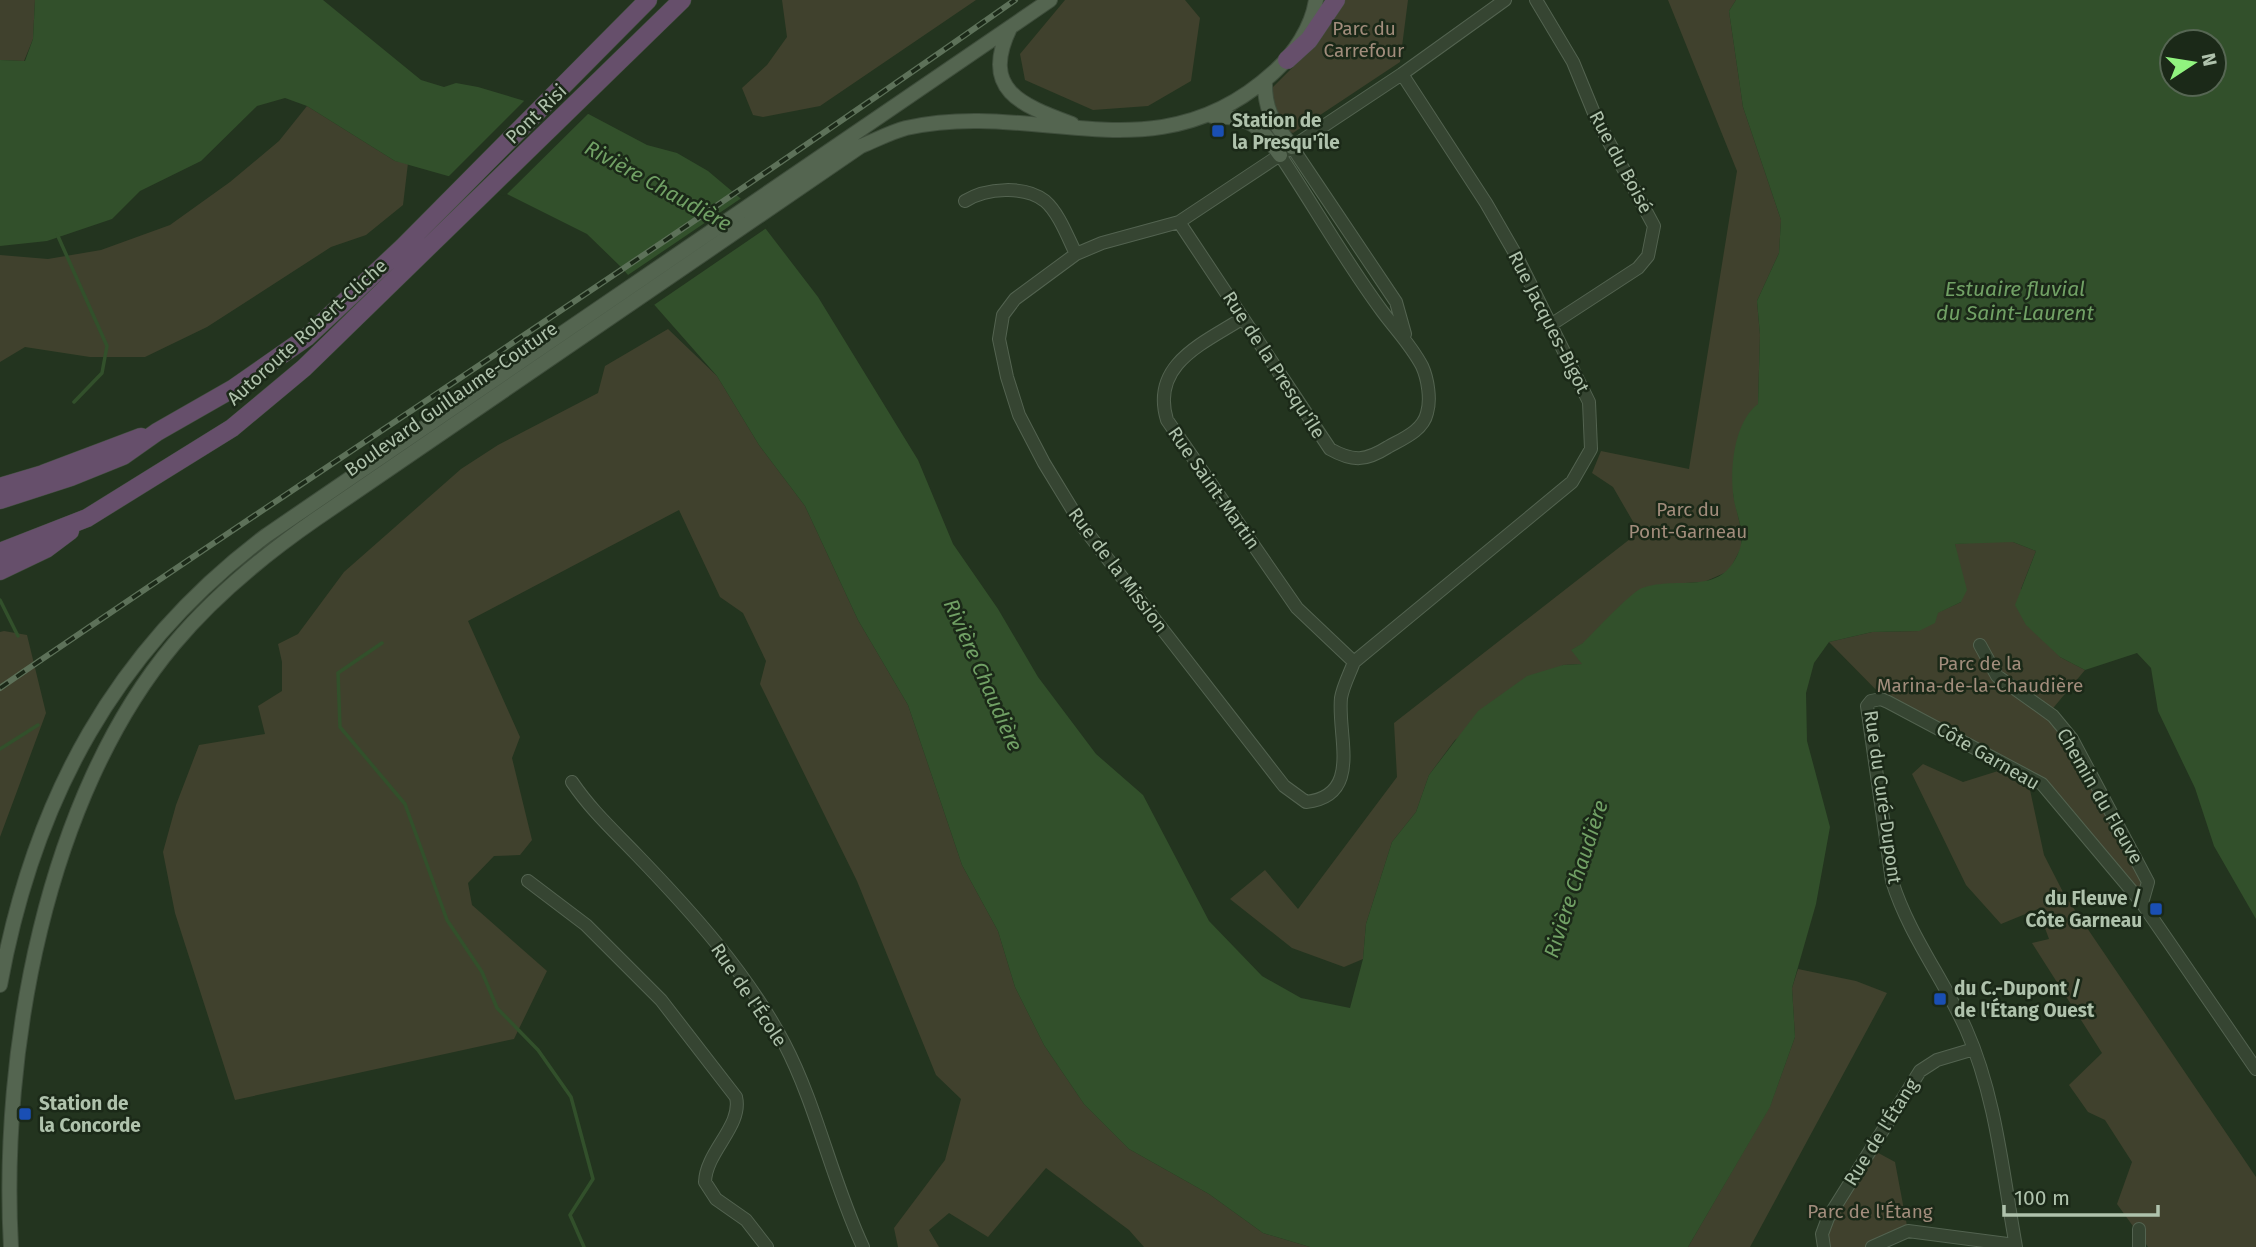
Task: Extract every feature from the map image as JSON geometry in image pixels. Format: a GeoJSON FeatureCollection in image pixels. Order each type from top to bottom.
{"type":"FeatureCollection","features":[{"type":"Feature","properties":{"kind":"highway","name":"Pont Risi"},"geometry":{"type":"LineString","coordinates":[[403,247],[648,0]]}},
{"type":"Feature","properties":{"kind":"highway","name":"Pont Risi"},"geometry":{"type":"LineString","coordinates":[[419,258],[682,0]]}},
{"type":"Feature","properties":{"kind":"highway","name":"Boulevard Guillaume-Couture"},"geometry":{"type":"LineString","coordinates":[[1287,60],[1309,40],[1336,0]]}},
{"type":"Feature","properties":{"kind":"highway","name":"Autoroute Robert-Cliche"},"geometry":{"type":"LineString","coordinates":[[0,499],[71,477],[123,456],[157,432],[234,387],[307,337],[403,247]]}},
{"type":"Feature","properties":{"kind":"highway","name":"Autoroute Robert-Cliche"},"geometry":{"type":"LineString","coordinates":[[0,552],[87,518],[232,428],[304,368],[419,258]]}},
{"type":"Feature","properties":{"kind":"highway"},"geometry":{"type":"LineString","coordinates":[[0,487],[157,432]]}},
{"type":"Feature","properties":{"kind":"highway"},"geometry":{"type":"LineString","coordinates":[[0,571],[46,549],[87,518]]}},
{"type":"Feature","properties":{"kind":"main road","name":"Boulevard Guillaume-Couture"},"geometry":{"type":"LineString","coordinates":[[11,1247],[2,1192],[13,1056],[22,991],[38,915],[49,878],[101,751],[138,692],[174,644],[222,593],[268,553],[853,133],[1050,0]]}},
{"type":"Feature","properties":{"kind":"main road"},"geometry":{"type":"LineString","coordinates":[[1287,60],[1314,13],[1316,0]]}},
{"type":"Feature","properties":{"kind":"main road"},"geometry":{"type":"LineString","coordinates":[[1012,25],[998,61],[999,74],[1006,89],[1021,103],[1087,130]]}},
{"type":"Feature","properties":{"kind":"main road","name":"Boulevard Guillaume-Couture"},"geometry":{"type":"LineString","coordinates":[[0,985],[27,873],[61,786],[105,705],[153,640],[184,604],[258,542],[861,146],[905,128],[960,122],[1117,132],[1149,130],[1210,116],[1265,80],[1287,60]]}},
{"type":"Feature","properties":{"kind":"main road"},"geometry":{"type":"LineString","coordinates":[[1265,80],[1264,101],[1286,151]]}},
{"type":"Feature","properties":{"kind":"main road"},"geometry":{"type":"LineString","coordinates":[[1210,116],[1244,118],[1286,151]]}},
{"type":"Feature","properties":{"kind":"street","name":"Rue de la Mission"},"geometry":{"type":"LineString","coordinates":[[1354,662],[1341,696],[1342,778],[1335,791],[1320,801],[1306,802],[1284,786],[1083,527],[1019,415],[999,340],[1003,315],[1014,299],[1076,254],[1102,243],[1179,222],[1402,74],[1505,0]]}},
{"type":"Feature","properties":{"kind":"street","name":"Rue du Boisé"},"geometry":{"type":"LineString","coordinates":[[1536,0],[1573,62],[1608,142],[1654,226],[1648,257],[1638,268],[1549,326]]}},
{"type":"Feature","properties":{"kind":"street","name":"Rue Jacques-Bigot"},"geometry":{"type":"LineString","coordinates":[[1354,662],[1572,482],[1591,449],[1589,402],[1492,214],[1402,74]]}},
{"type":"Feature","properties":{"kind":"street","name":"Rue de la Presqu'île"},"geometry":{"type":"LineString","coordinates":[[1179,222],[1330,449],[1349,459],[1373,457],[1418,429],[1427,414],[1428,393],[1423,369],[1406,338],[1396,302],[1286,151]]}},
{"type":"Feature","properties":{"kind":"street"},"geometry":{"type":"LineString","coordinates":[[965,201],[997,191],[1031,195],[1044,200],[1076,254]]}},
{"type":"Feature","properties":{"kind":"street","name":"Rue Saint-Martin"},"geometry":{"type":"LineString","coordinates":[[1243,318],[1194,350],[1166,379],[1162,405],[1167,420],[1297,608],[1354,662]]}},
{"type":"Feature","properties":{"kind":"street","name":"Chemin du Fleuve"},"geometry":{"type":"LineString","coordinates":[[1980,645],[1997,676],[2053,716],[2072,739],[2148,882],[2142,903]]}},
{"type":"Feature","properties":{"kind":"street","name":"Côte Garneau"},"geometry":{"type":"LineString","coordinates":[[1871,701],[1881,699],[1888,702],[2042,784],[2142,903]]}},
{"type":"Feature","properties":{"kind":"street","name":"Rue du Curé-Dupont"},"geometry":{"type":"LineString","coordinates":[[1871,701],[1867,706],[1892,881],[1906,918],[1974,1049],[1993,1119],[2015,1246]]}},
{"type":"Feature","properties":{"kind":"street","name":"Rue de l'École"},"geometry":{"type":"LineString","coordinates":[[572,782],[592,810],[637,855],[728,958],[772,1024],[800,1081],[840,1196],[863,1247]]}},
{"type":"Feature","properties":{"kind":"street"},"geometry":{"type":"LineString","coordinates":[[528,881],[586,925],[661,1000],[736,1097],[737,1113],[709,1161],[705,1182],[716,1199],[746,1220],[767,1247]]}},
{"type":"Feature","properties":{"kind":"street"},"geometry":{"type":"LineString","coordinates":[[2142,903],[2256,1069]]}},
{"type":"Feature","properties":{"kind":"street","name":"Rue de l'Étang"},"geometry":{"type":"LineString","coordinates":[[1824,1247],[1822,1234],[1828,1218],[1920,1071],[1937,1060],[1974,1049]]}},
{"type":"Feature","properties":{"kind":"street"},"geometry":{"type":"LineString","coordinates":[[2139,1229],[2139,1247]]}},
{"type":"Feature","properties":{"kind":"street"},"geometry":{"type":"LineString","coordinates":[[1872,1247],[1908,1231],[2015,1246]]}},
{"type":"Feature","properties":{"kind":"green space"},"geometry":{"type":"Polygon","coordinates":[[[0,0],[35,0],[33,39],[24,61],[0,60],[0,0]]]}},
{"type":"Feature","properties":{"kind":"green space"},"geometry":{"type":"Polygon","coordinates":[[[782,0],[976,0],[820,106],[763,117],[753,115],[742,88],[767,65],[787,37],[782,0]]]}},
{"type":"Feature","properties":{"kind":"green space"},"geometry":{"type":"Polygon","coordinates":[[[1065,0],[1185,0],[1200,18],[1191,81],[1148,106],[1093,110],[1025,80],[1020,54],[1065,0]]]}},
{"type":"Feature","properties":{"kind":"green space","name":"Parc du Carrefour"},"geometry":{"type":"Polygon","coordinates":[[[1339,0],[1408,0],[1400,62],[1293,133],[1278,121],[1273,109],[1271,89],[1314,46],[1339,0]]]}},
{"type":"Feature","properties":{"kind":"green space","name":"Parc du Pont-Garneau"},"geometry":{"type":"Polygon","coordinates":[[[1668,0],[1736,0],[1729,11],[1743,107],[1781,220],[1779,253],[1757,301],[1760,335],[1758,404],[1733,494],[1741,529],[1741,548],[1729,571],[1704,582],[1686,583],[1572,650],[1583,664],[1563,665],[1455,740],[1429,775],[1416,812],[1392,842],[1366,924],[1363,959],[1344,967],[1292,948],[1230,899],[1265,870],[1298,909],[1397,777],[1394,723],[1639,532],[1613,487],[1592,473],[1601,451],[1689,469],[1737,171],[1668,0]]]}},
{"type":"Feature","properties":{"kind":"green space"},"geometry":{"type":"Polygon","coordinates":[[[307,106],[395,161],[408,163],[403,205],[366,235],[331,247],[207,327],[145,357],[90,357],[25,347],[0,362],[0,255],[48,259],[101,250],[170,225],[230,182],[279,141],[307,106]]]}},
{"type":"Feature","properties":{"kind":"green space"},"geometry":{"type":"Polygon","coordinates":[[[668,329],[717,376],[759,445],[805,506],[858,620],[908,705],[962,865],[998,931],[1015,987],[1044,1045],[1084,1104],[1129,1149],[1209,1194],[1263,1233],[1310,1247],[1144,1247],[1129,1230],[1046,1168],[988,1237],[949,1213],[929,1230],[939,1247],[898,1247],[894,1228],[945,1160],[961,1099],[936,1075],[857,881],[760,684],[766,661],[743,613],[720,597],[679,510],[468,621],[520,737],[512,758],[532,840],[520,855],[494,856],[468,883],[472,905],[547,971],[514,1039],[235,1100],[175,913],[163,852],[176,805],[199,745],[265,734],[258,706],[282,691],[282,662],[278,644],[298,634],[344,572],[461,469],[498,445],[598,393],[605,366],[668,329]]]}},
{"type":"Feature","properties":{"kind":"green space","name":"Parc de la Marina-de-la-Chaudière"},"geometry":{"type":"Polygon","coordinates":[[[2013,542],[2036,551],[2021,589],[2060,657],[2085,670],[2049,713],[2148,882],[2142,903],[2042,784],[1888,702],[1829,642],[1872,632],[1918,631],[1937,613],[1961,602],[1955,544],[2013,542]]]}},
{"type":"Feature","properties":{"kind":"green space"},"geometry":{"type":"Polygon","coordinates":[[[0,632],[27,635],[46,713],[0,837],[0,632]]]}},
{"type":"Feature","properties":{"kind":"green space"},"geometry":{"type":"Polygon","coordinates":[[[1923,764],[1963,782],[1998,771],[2030,790],[2044,855],[2064,894],[2256,1177],[2256,1247],[2148,1247],[2117,1204],[2132,1162],[2105,1120],[2088,1112],[2069,1085],[2102,1053],[2032,943],[2049,939],[2038,909],[2001,924],[1966,885],[1912,774],[1923,764]]]}},
{"type":"Feature","properties":{"kind":"green space"},"geometry":{"type":"Polygon","coordinates":[[[1798,969],[1856,981],[1887,993],[1750,1247],[1688,1247],[1770,1106],[1795,1037],[1792,988],[1798,969]]]}},
{"type":"Feature","properties":{"kind":"green space","name":"Parc de l'Étang"},"geometry":{"type":"Polygon","coordinates":[[[1871,1149],[1895,1162],[1908,1231],[1872,1247],[1824,1247],[1828,1218],[1871,1149]]]}},
{"type":"Feature","properties":{"kind":"water"},"geometry":{"type":"Polygon","coordinates":[[[35,0],[323,0],[421,80],[444,87],[456,83],[478,87],[528,102],[579,109],[647,145],[677,153],[708,171],[746,203],[818,297],[918,460],[953,544],[998,609],[1038,677],[1096,754],[1143,795],[1209,921],[1262,976],[1301,998],[1350,1008],[1363,959],[1366,924],[1392,842],[1416,812],[1429,775],[1478,711],[1527,676],[1563,665],[1582,664],[1571,650],[1583,643],[1636,591],[1656,585],[1710,580],[1731,566],[1739,551],[1742,536],[1734,500],[1732,470],[1739,432],[1750,412],[1758,404],[1760,335],[1757,301],[1779,253],[1781,220],[1743,107],[1729,11],[1736,0],[2256,0],[2256,919],[2214,846],[2195,788],[2158,711],[2151,668],[2137,653],[2085,670],[2060,657],[2026,625],[2015,605],[2036,551],[2013,542],[1955,544],[1967,590],[1961,602],[1938,613],[1935,623],[1919,631],[1872,632],[1829,642],[1814,663],[1806,693],[1807,741],[1830,827],[1816,904],[1792,988],[1795,1037],[1770,1107],[1688,1247],[1310,1247],[1263,1233],[1209,1194],[1129,1149],[1084,1104],[1044,1045],[1015,987],[998,931],[962,865],[908,705],[858,620],[805,506],[759,445],[717,376],[621,267],[587,234],[501,191],[395,161],[307,106],[285,98],[257,106],[201,161],[140,191],[112,219],[47,241],[0,246],[0,60],[25,61],[33,39],[35,0]]]}},
{"type":"Feature","properties":{"kind":"pier"},"geometry":{"type":"Polygon","coordinates":[[[527,98],[553,100],[591,111],[505,196],[447,178],[527,98]]]}},
{"type":"Feature","properties":{"kind":"pier"},"geometry":{"type":"Polygon","coordinates":[[[743,197],[768,227],[651,307],[625,277],[743,197]]]}},
{"type":"Feature","properties":{"kind":"waterway"},"geometry":{"type":"LineString","coordinates":[[57,234],[107,346],[102,373],[74,402]]}},
{"type":"Feature","properties":{"kind":"waterway"},"geometry":{"type":"LineString","coordinates":[[0,600],[18,636]]}},
{"type":"Feature","properties":{"kind":"waterway"},"geometry":{"type":"LineString","coordinates":[[382,643],[338,673],[340,727],[405,804],[447,920],[482,972],[497,1008],[538,1050],[571,1097],[593,1179],[570,1215],[584,1247]]}},
{"type":"Feature","properties":{"kind":"waterway"},"geometry":{"type":"LineString","coordinates":[[0,749],[38,725]]}},
{"type":"Feature","properties":{"kind":"railway"},"geometry":{"type":"LineString","coordinates":[[0,688],[763,174],[1015,0]]}},
{"type":"Feature","properties":{"kind":"place","name":"Station de la Presqu'île"},"geometry":{"type":"Point","coordinates":[1218,131]}},
{"type":"Feature","properties":{"kind":"place","name":"du Fleuve / Côte Garneau"},"geometry":{"type":"Point","coordinates":[2156,909]}},
{"type":"Feature","properties":{"kind":"place","name":"du C.-Dupont / de l'Étang Ouest"},"geometry":{"type":"Point","coordinates":[1940,999]}},
{"type":"Feature","properties":{"kind":"place","name":"Station de la Concorde"},"geometry":{"type":"Point","coordinates":[25,1114]}},
{"type":"Feature","properties":{"kind":"water label","name":"Rivière Chaudière"},"geometry":{"type":"Point","coordinates":[658,186]}},
{"type":"Feature","properties":{"kind":"water label","name":"Estuaire fluvial du Saint-Laurent"},"geometry":{"type":"Point","coordinates":[2015,301]}},
{"type":"Feature","properties":{"kind":"water label","name":"Rivière Chaudière"},"geometry":{"type":"Point","coordinates":[983,675]}},
{"type":"Feature","properties":{"kind":"water label","name":"Rivière Chaudière"},"geometry":{"type":"Point","coordinates":[1576,879]}}]}
